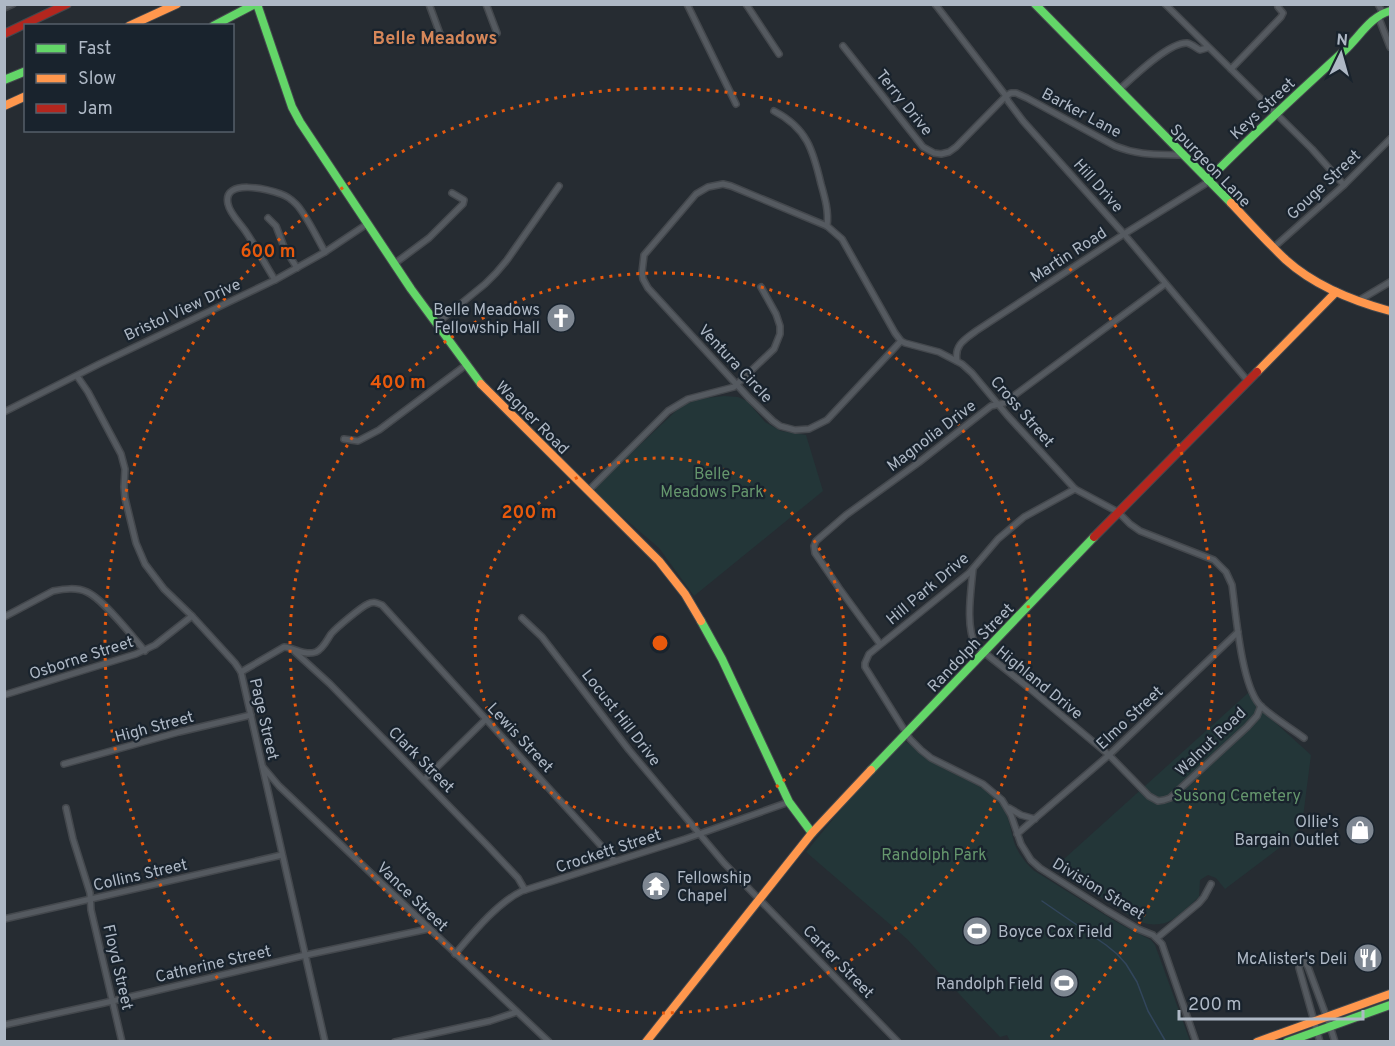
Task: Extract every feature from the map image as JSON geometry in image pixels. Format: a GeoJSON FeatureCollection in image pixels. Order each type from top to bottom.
{"type":"FeatureCollection","features":[{"type":"Feature","properties":{"kind":"main road"},"geometry":{"type":"LineString","coordinates":[[25,24],[67,4]]}},
{"type":"Feature","properties":{"kind":"main road"},"geometry":{"type":"LineString","coordinates":[[133,24],[177,4]]}},
{"type":"Feature","properties":{"kind":"main road"},"geometry":{"type":"LineString","coordinates":[[217,24],[256,4]]}},
{"type":"Feature","properties":{"kind":"main road","name":"Wagner Road"},"geometry":{"type":"LineString","coordinates":[[256,4],[292,107],[367,224],[436,324],[483,386],[659,561],[685,594],[722,659],[789,802],[812,833]]}},
{"type":"Feature","properties":{"kind":"main road","name":"Spurgeon Lane"},"geometry":{"type":"LineString","coordinates":[[1035,4],[1273,248],[1306,276],[1336,292],[1390,311]]}},
{"type":"Feature","properties":{"kind":"main road","name":"Keys Street"},"geometry":{"type":"LineString","coordinates":[[1208,180],[1384,13]]}},
{"type":"Feature","properties":{"kind":"main road"},"geometry":{"type":"LineString","coordinates":[[4,34],[24,24]]}},
{"type":"Feature","properties":{"kind":"main road"},"geometry":{"type":"LineString","coordinates":[[4,80],[24,72]]}},
{"type":"Feature","properties":{"kind":"main road"},"geometry":{"type":"LineString","coordinates":[[4,106],[24,97]]}},
{"type":"Feature","properties":{"kind":"main road","name":"Randolph Street"},"geometry":{"type":"LineString","coordinates":[[646,1041],[812,833],[1118,512],[1336,292]]}},
{"type":"Feature","properties":{"kind":"main road"},"geometry":{"type":"LineString","coordinates":[[1257,1041],[1390,994]]}},
{"type":"Feature","properties":{"kind":"main road"},"geometry":{"type":"LineString","coordinates":[[1287,1041],[1390,1005]]}},
{"type":"Feature","properties":{"kind":"street"},"geometry":{"type":"LineString","coordinates":[[4,9],[13,4]]}},
{"type":"Feature","properties":{"kind":"street"},"geometry":{"type":"LineString","coordinates":[[429,4],[440,34]]}},
{"type":"Feature","properties":{"kind":"street"},"geometry":{"type":"LineString","coordinates":[[486,4],[497,33]]}},
{"type":"Feature","properties":{"kind":"street"},"geometry":{"type":"LineString","coordinates":[[687,4],[736,104]]}},
{"type":"Feature","properties":{"kind":"street"},"geometry":{"type":"LineString","coordinates":[[746,4],[779,54]]}},
{"type":"Feature","properties":{"kind":"street","name":"Hill Drive"},"geometry":{"type":"LineString","coordinates":[[935,4],[1023,121],[1124,234],[1247,380]]}},
{"type":"Feature","properties":{"kind":"street"},"geometry":{"type":"LineString","coordinates":[[1165,4],[1207,48],[1312,149],[1344,185]]}},
{"type":"Feature","properties":{"kind":"street"},"geometry":{"type":"LineString","coordinates":[[1378,4],[1384,13],[1390,47]]}},
{"type":"Feature","properties":{"kind":"street"},"geometry":{"type":"LineString","coordinates":[[1231,69],[1281,17],[1283,13],[1278,7]]}},
{"type":"Feature","properties":{"kind":"street"},"geometry":{"type":"LineString","coordinates":[[1119,90],[1143,68],[1173,47],[1187,43],[1200,50],[1207,48]]}},
{"type":"Feature","properties":{"kind":"street","name":"Terry Drive"},"geometry":{"type":"LineString","coordinates":[[843,46],[923,147],[934,153],[953,150],[1006,96]]}},
{"type":"Feature","properties":{"kind":"street","name":"Barker Lane"},"geometry":{"type":"LineString","coordinates":[[1006,96],[1016,93],[1128,151],[1142,154],[1184,155]]}},
{"type":"Feature","properties":{"kind":"street"},"geometry":{"type":"LineString","coordinates":[[774,111],[787,117],[797,126],[811,148],[827,210],[827,226]]}},
{"type":"Feature","properties":{"kind":"street","name":"Gouge Street"},"geometry":{"type":"LineString","coordinates":[[1273,248],[1344,185],[1390,139]]}},
{"type":"Feature","properties":{"kind":"street","name":"Martin Road"},"geometry":{"type":"LineString","coordinates":[[957,361],[956,356],[961,342],[976,331],[1208,180]]}},
{"type":"Feature","properties":{"kind":"street","name":"Ventura Circle"},"geometry":{"type":"LineString","coordinates":[[715,185],[731,186],[827,226],[842,239],[901,341],[827,420],[809,429],[795,430],[780,426],[749,398],[648,288],[642,272],[644,255],[696,194],[715,185]]}},
{"type":"Feature","properties":{"kind":"street"},"geometry":{"type":"LineString","coordinates":[[436,324],[496,273],[559,186]]}},
{"type":"Feature","properties":{"kind":"street"},"geometry":{"type":"LineString","coordinates":[[275,280],[229,207],[228,199],[234,189],[245,187],[273,191],[290,198],[298,205],[325,252]]}},
{"type":"Feature","properties":{"kind":"street"},"geometry":{"type":"LineString","coordinates":[[394,264],[429,238],[463,204],[464,200],[452,193]]}},
{"type":"Feature","properties":{"kind":"street"},"geometry":{"type":"LineString","coordinates":[[268,218],[276,226],[284,247],[297,268]]}},
{"type":"Feature","properties":{"kind":"street","name":"Bristol View Drive"},"geometry":{"type":"LineString","coordinates":[[4,412],[275,280],[325,252],[367,224]]}},
{"type":"Feature","properties":{"kind":"street"},"geometry":{"type":"LineString","coordinates":[[1358,301],[1390,282]]}},
{"type":"Feature","properties":{"kind":"street","name":"Magnolia Drive"},"geometry":{"type":"LineString","coordinates":[[880,644],[815,553],[816,541],[991,406],[1005,403],[1165,284]]}},
{"type":"Feature","properties":{"kind":"street"},"geometry":{"type":"LineString","coordinates":[[588,491],[668,411],[698,395],[730,389],[774,349],[780,334],[779,319],[761,287]]}},
{"type":"Feature","properties":{"kind":"street","name":"Cross Street"},"geometry":{"type":"LineString","coordinates":[[901,341],[939,352],[957,361],[972,373],[1075,489],[1118,512],[1140,531],[1209,557],[1221,566],[1232,585],[1246,675],[1261,706]]}},
{"type":"Feature","properties":{"kind":"street"},"geometry":{"type":"LineString","coordinates":[[345,439],[358,441],[379,430],[466,365]]}},
{"type":"Feature","properties":{"kind":"street","name":"Page Street"},"geometry":{"type":"LineString","coordinates":[[77,376],[93,401],[124,461],[125,498],[140,554],[153,575],[241,672],[325,1041]]}},
{"type":"Feature","properties":{"kind":"street","name":"Hill Park Drive"},"geometry":{"type":"LineString","coordinates":[[906,732],[865,667],[866,658],[972,569],[998,538],[1024,517],[1075,489]]}},
{"type":"Feature","properties":{"kind":"street","name":"Highland Drive"},"geometry":{"type":"LineString","coordinates":[[972,569],[970,602],[974,642],[983,653],[1029,688],[1108,755],[1144,791]]}},
{"type":"Feature","properties":{"kind":"street"},"geometry":{"type":"LineString","coordinates":[[4,617],[53,591],[79,590],[90,594],[104,606],[145,651]]}},
{"type":"Feature","properties":{"kind":"street","name":"Lewis Street"},"geometry":{"type":"LineString","coordinates":[[295,651],[316,652],[340,625],[367,604],[382,605],[615,861]]}},
{"type":"Feature","properties":{"kind":"street","name":"Osborne Street"},"geometry":{"type":"LineString","coordinates":[[4,695],[145,651],[192,616]]}},
{"type":"Feature","properties":{"kind":"street","name":"Locust Hill Drive"},"geometry":{"type":"LineString","coordinates":[[522,618],[542,637],[629,750],[724,863],[760,900]]}},
{"type":"Feature","properties":{"kind":"street","name":"Elmo Street"},"geometry":{"type":"LineString","coordinates":[[1017,834],[1108,755],[1238,632]]}},
{"type":"Feature","properties":{"kind":"street"},"geometry":{"type":"LineString","coordinates":[[241,672],[280,649],[288,648],[295,651]]}},
{"type":"Feature","properties":{"kind":"street","name":"Clark Street"},"geometry":{"type":"LineString","coordinates":[[295,651],[424,780],[518,878],[525,890]]}},
{"type":"Feature","properties":{"kind":"street"},"geometry":{"type":"LineString","coordinates":[[1261,706],[1304,738]]}},
{"type":"Feature","properties":{"kind":"street","name":"Walnut Road"},"geometry":{"type":"LineString","coordinates":[[1144,791],[1158,801],[1170,798],[1257,716],[1261,706]]}},
{"type":"Feature","properties":{"kind":"street","name":"High Street"},"geometry":{"type":"LineString","coordinates":[[64,764],[178,732],[251,715]]}},
{"type":"Feature","properties":{"kind":"street"},"geometry":{"type":"LineString","coordinates":[[424,780],[486,719]]}},
{"type":"Feature","properties":{"kind":"street","name":"Division Street"},"geometry":{"type":"LineString","coordinates":[[906,732],[910,739],[931,758],[983,784],[994,793],[1007,807],[1025,853],[1040,868],[1106,910],[1158,938],[1196,1041]]}},
{"type":"Feature","properties":{"kind":"street","name":"Vance Street"},"geometry":{"type":"LineString","coordinates":[[262,766],[279,786],[428,929],[549,1041]]}},
{"type":"Feature","properties":{"kind":"street","name":"Crockett Street"},"geometry":{"type":"LineString","coordinates":[[455,954],[496,909],[525,890],[700,834],[789,802]]}},
{"type":"Feature","properties":{"kind":"street"},"geometry":{"type":"LineString","coordinates":[[1007,807],[1021,815],[1035,819]]}},
{"type":"Feature","properties":{"kind":"street"},"geometry":{"type":"LineString","coordinates":[[66,808],[90,899]]}},
{"type":"Feature","properties":{"kind":"street","name":"Collins Street"},"geometry":{"type":"LineString","coordinates":[[4,919],[282,855]]}},
{"type":"Feature","properties":{"kind":"street"},"geometry":{"type":"LineString","coordinates":[[1158,938],[1199,903],[1211,884]]}},
{"type":"Feature","properties":{"kind":"street","name":"Floyd Street"},"geometry":{"type":"LineString","coordinates":[[90,899],[122,1041]]}},
{"type":"Feature","properties":{"kind":"street","name":"Carter Street"},"geometry":{"type":"LineString","coordinates":[[760,900],[898,1041]]}},
{"type":"Feature","properties":{"kind":"street","name":"Catherine Street"},"geometry":{"type":"LineString","coordinates":[[4,1025],[428,929]]}},
{"type":"Feature","properties":{"kind":"street"},"geometry":{"type":"LineString","coordinates":[[1320,1041],[1299,968],[1301,960],[1308,967],[1335,1041]]}},
{"type":"Feature","properties":{"kind":"street"},"geometry":{"type":"LineString","coordinates":[[395,1041],[490,1021],[517,1012]]}},
{"type":"Feature","properties":{"kind":"green space","name":"Belle Meadows Park"},"geometry":{"type":"Polygon","coordinates":[[[738,397],[747,401],[765,422],[781,431],[806,435],[823,491],[694,596],[659,548],[596,494],[596,488],[680,407],[698,399],[738,397]]]}},
{"type":"Feature","properties":{"kind":"green space","name":"Susong Cemetery"},"geometry":{"type":"Polygon","coordinates":[[[1248,693],[1266,714],[1311,755],[1303,817],[1295,836],[1225,889],[1216,878],[1208,875],[1200,880],[1199,897],[1166,923],[1140,922],[1054,868],[1248,693]]]}},
{"type":"Feature","properties":{"kind":"green space","name":"Randolph Park"},"geometry":{"type":"Polygon","coordinates":[[[903,741],[933,762],[991,795],[1005,812],[1016,847],[1033,870],[1118,923],[1151,940],[1155,945],[1190,1041],[1010,1041],[1007,1035],[1000,1037],[907,939],[806,852],[861,785],[903,741]]]}},
{"type":"Feature","properties":{"kind":"waterway"},"geometry":{"type":"LineString","coordinates":[[1042,901],[1106,945],[1126,964],[1137,982],[1148,1011],[1166,1042]]}},
{"type":"Feature","properties":{"kind":"traffic: fast"},"geometry":{"type":"LineString","coordinates":[[217,24],[255,4]]}},
{"type":"Feature","properties":{"kind":"traffic: fast"},"geometry":{"type":"LineString","coordinates":[[257,4],[292,107],[300,122],[411,289],[481,384]]}},
{"type":"Feature","properties":{"kind":"traffic: fast"},"geometry":{"type":"LineString","coordinates":[[1035,4],[1231,203]]}},
{"type":"Feature","properties":{"kind":"traffic: fast"},"geometry":{"type":"LineString","coordinates":[[1208,180],[1345,50],[1371,22],[1390,11]]}},
{"type":"Feature","properties":{"kind":"traffic: fast"},"geometry":{"type":"LineString","coordinates":[[4,80],[24,72]]}},
{"type":"Feature","properties":{"kind":"traffic: fast"},"geometry":{"type":"LineString","coordinates":[[871,770],[1094,537]]}},
{"type":"Feature","properties":{"kind":"traffic: fast"},"geometry":{"type":"LineString","coordinates":[[701,621],[722,659],[789,802],[812,833]]}},
{"type":"Feature","properties":{"kind":"traffic: fast"},"geometry":{"type":"LineString","coordinates":[[1287,1042],[1390,1005]]}},
{"type":"Feature","properties":{"kind":"traffic: slow"},"geometry":{"type":"LineString","coordinates":[[133,24],[177,4]]}},
{"type":"Feature","properties":{"kind":"traffic: slow"},"geometry":{"type":"LineString","coordinates":[[4,106],[24,97]]}},
{"type":"Feature","properties":{"kind":"traffic: slow"},"geometry":{"type":"LineString","coordinates":[[1231,203],[1286,260],[1309,278],[1348,297],[1390,311]]}},
{"type":"Feature","properties":{"kind":"traffic: slow"},"geometry":{"type":"LineString","coordinates":[[1257,372],[1336,292]]}},
{"type":"Feature","properties":{"kind":"traffic: slow"},"geometry":{"type":"LineString","coordinates":[[481,384],[659,561],[685,594],[701,621]]}},
{"type":"Feature","properties":{"kind":"traffic: slow"},"geometry":{"type":"LineString","coordinates":[[646,1042],[812,833],[871,770]]}},
{"type":"Feature","properties":{"kind":"traffic: slow"},"geometry":{"type":"LineString","coordinates":[[1257,1042],[1390,994]]}},
{"type":"Feature","properties":{"kind":"traffic: jam"},"geometry":{"type":"LineString","coordinates":[[25,24],[67,4]]}},
{"type":"Feature","properties":{"kind":"traffic: jam"},"geometry":{"type":"LineString","coordinates":[[4,34],[24,24]]}},
{"type":"Feature","properties":{"kind":"traffic: jam"},"geometry":{"type":"LineString","coordinates":[[1094,537],[1257,372]]}},
{"type":"Feature","properties":{"kind":"place","name":"Belle Meadows Fellowship Hall"},"geometry":{"type":"Point","coordinates":[561,318]}},
{"type":"Feature","properties":{"kind":"place","name":"Ollie's Bargain Outlet"},"geometry":{"type":"Point","coordinates":[1360,830]}},
{"type":"Feature","properties":{"kind":"place","name":"Fellowship Chapel"},"geometry":{"type":"Point","coordinates":[656,886]}},
{"type":"Feature","properties":{"kind":"place","name":"Boyce Cox Field"},"geometry":{"type":"Point","coordinates":[977,931]}},
{"type":"Feature","properties":{"kind":"place","name":"McAlister's Deli"},"geometry":{"type":"Point","coordinates":[1368,958]}},
{"type":"Feature","properties":{"kind":"place","name":"Randolph Field"},"geometry":{"type":"Point","coordinates":[1064,983]}},
{"type":"Feature","properties":{"kind":"district","name":"Belle Meadows"},"geometry":{"type":"Point","coordinates":[435,38]}}]}
